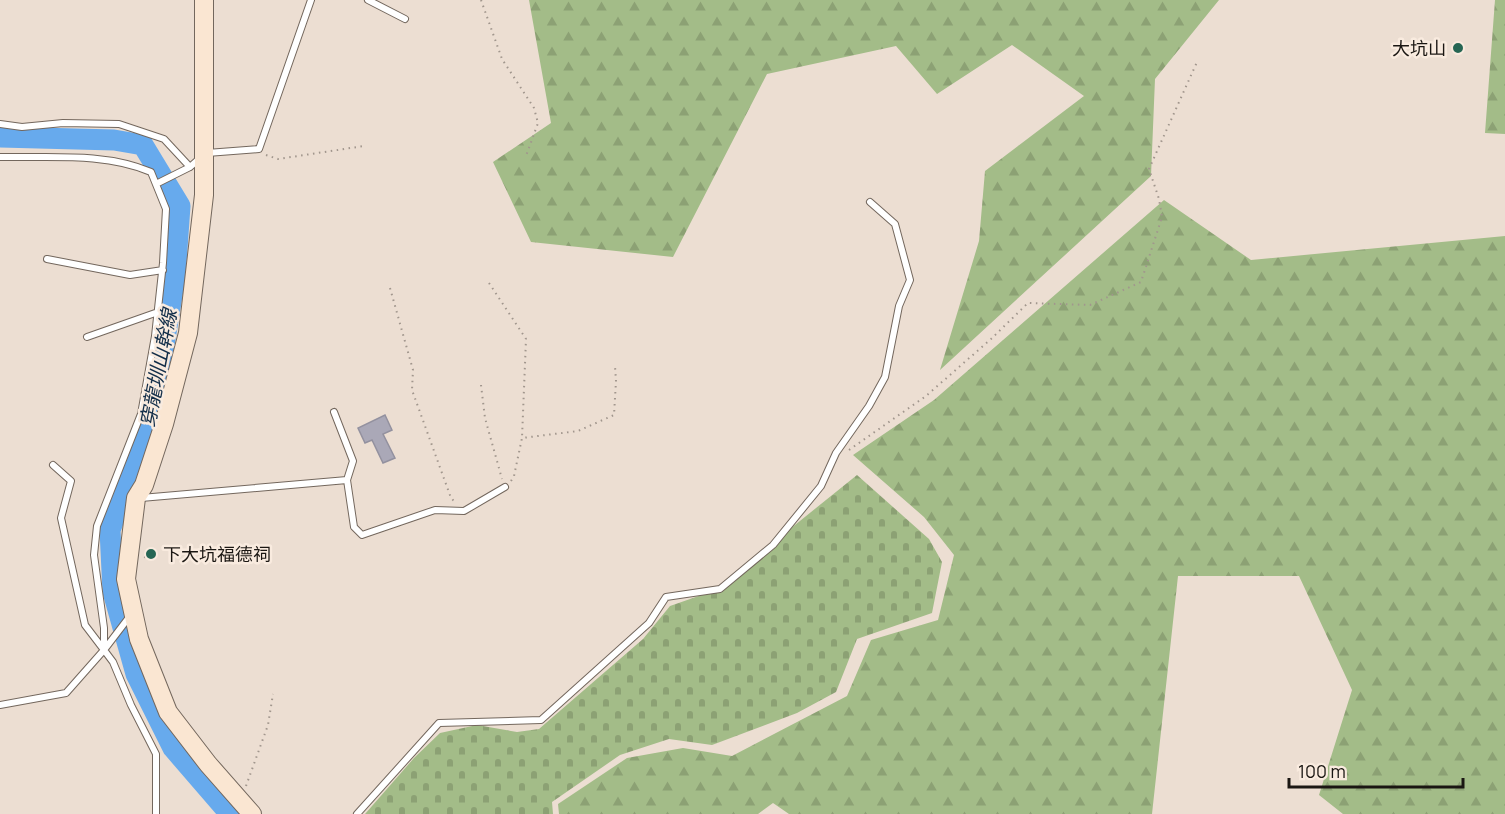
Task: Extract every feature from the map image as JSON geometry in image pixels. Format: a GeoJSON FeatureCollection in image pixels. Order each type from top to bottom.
{"type":"FeatureCollection","features":[{"type":"Feature","properties":{"kind":"street"},"geometry":{"type":"LineString","coordinates":[[204,0],[204,195],[188,333],[164,424],[144,485],[135,498],[126,579],[139,639],[168,712],[208,764],[246,807]]}},
{"type":"Feature","properties":{"kind":"lane"},"geometry":{"type":"LineString","coordinates":[[156,184],[190,167],[205,153],[259,149],[311,0]]}},
{"type":"Feature","properties":{"kind":"lane"},"geometry":{"type":"LineString","coordinates":[[368,0],[405,20]]}},
{"type":"Feature","properties":{"kind":"lane"},"geometry":{"type":"LineString","coordinates":[[0,124],[22,126],[63,123],[119,124],[164,139],[190,167]]}},
{"type":"Feature","properties":{"kind":"lane"},"geometry":{"type":"LineString","coordinates":[[0,157],[94,158],[132,164],[151,172],[166,209],[158,312],[141,414],[97,526],[94,555],[104,628],[104,650]]}},
{"type":"Feature","properties":{"kind":"lane"},"geometry":{"type":"LineString","coordinates":[[357,814],[439,723],[541,720],[649,623],[666,597],[720,589],[773,545],[821,486],[836,454],[869,406],[885,377],[899,306],[910,280],[895,224],[870,202]]}},
{"type":"Feature","properties":{"kind":"lane"},"geometry":{"type":"LineString","coordinates":[[46,259],[130,275],[163,270]]}},
{"type":"Feature","properties":{"kind":"lane"},"geometry":{"type":"LineString","coordinates":[[87,337],[158,312]]}},
{"type":"Feature","properties":{"kind":"lane"},"geometry":{"type":"LineString","coordinates":[[334,412],[353,461],[347,480],[354,527],[362,535],[435,510],[464,511],[505,487]]}},
{"type":"Feature","properties":{"kind":"lane"},"geometry":{"type":"LineString","coordinates":[[53,465],[71,481],[61,518],[85,624],[113,662],[131,705],[156,754],[156,814]]}},
{"type":"Feature","properties":{"kind":"lane"},"geometry":{"type":"LineString","coordinates":[[135,498],[347,480]]}},
{"type":"Feature","properties":{"kind":"lane"},"geometry":{"type":"LineString","coordinates":[[0,705],[66,693],[104,650],[133,612]]}},
{"type":"Feature","properties":{"kind":"path"},"geometry":{"type":"LineString","coordinates":[[481,0],[502,59],[534,108],[538,123],[526,156]]}},
{"type":"Feature","properties":{"kind":"path"},"geometry":{"type":"LineString","coordinates":[[836,454],[850,449],[926,396],[1028,303],[1090,305],[1141,282],[1162,217],[1149,169],[1197,62]]}},
{"type":"Feature","properties":{"kind":"path"},"geometry":{"type":"LineString","coordinates":[[259,149],[267,156],[279,159],[364,146]]}},
{"type":"Feature","properties":{"kind":"path"},"geometry":{"type":"LineString","coordinates":[[489,283],[526,339],[522,438],[514,477],[505,487]]}},
{"type":"Feature","properties":{"kind":"path"},"geometry":{"type":"LineString","coordinates":[[390,288],[413,370],[412,390],[451,498],[464,511]]}},
{"type":"Feature","properties":{"kind":"path"},"geometry":{"type":"LineString","coordinates":[[522,438],[578,431],[614,415],[615,366]]}},
{"type":"Feature","properties":{"kind":"path"},"geometry":{"type":"LineString","coordinates":[[481,385],[484,417],[505,487]]}},
{"type":"Feature","properties":{"kind":"path"},"geometry":{"type":"LineString","coordinates":[[246,807],[268,725],[273,694]]}},
{"type":"Feature","properties":{"kind":"green space"},"geometry":{"type":"Polygon","coordinates":[[[529,0],[1219,0],[1155,79],[1151,176],[940,370],[979,241],[985,171],[1084,96],[1012,45],[937,94],[896,46],[767,74],[673,257],[531,242],[493,162],[551,123],[529,0]]]}},
{"type":"Feature","properties":{"kind":"green space"},"geometry":{"type":"Polygon","coordinates":[[[1495,0],[1505,0],[1505,134],[1485,133],[1495,0]]]}},
{"type":"Feature","properties":{"kind":"green space"},"geometry":{"type":"Polygon","coordinates":[[[1164,200],[1251,260],[1505,236],[1505,814],[1343,814],[1319,795],[1352,690],[1299,576],[1178,576],[1152,814],[789,814],[773,803],[758,814],[559,814],[558,804],[627,758],[683,748],[732,756],[847,696],[871,640],[938,620],[954,555],[924,517],[853,455],[934,400],[1164,200]]]}},
{"type":"Feature","properties":{"kind":"green space"},"geometry":{"type":"Polygon","coordinates":[[[857,475],[929,539],[942,562],[932,613],[857,639],[836,692],[797,713],[712,745],[669,739],[620,755],[552,802],[553,814],[365,814],[414,758],[440,733],[477,725],[517,732],[539,729],[643,639],[670,606],[713,591],[857,475]]]}},
{"type":"Feature","properties":{"kind":"building"},"geometry":{"type":"Polygon","coordinates":[[[385,415],[392,430],[383,434],[395,458],[383,463],[372,440],[365,443],[358,428],[385,415]]]}},
{"type":"Feature","properties":{"kind":"waterway","name":"穿龍圳山幹線"},"geometry":{"type":"LineString","coordinates":[[0,137],[114,140],[143,145],[180,206],[175,277],[152,419],[110,530],[113,592],[136,674],[173,748],[230,814]]}},
{"type":"Feature","properties":{"kind":"place","name":"大坑山"},"geometry":{"type":"Point","coordinates":[1458,48]}},
{"type":"Feature","properties":{"kind":"place","name":"下大坑福德祠"},"geometry":{"type":"Point","coordinates":[151,554]}}]}
